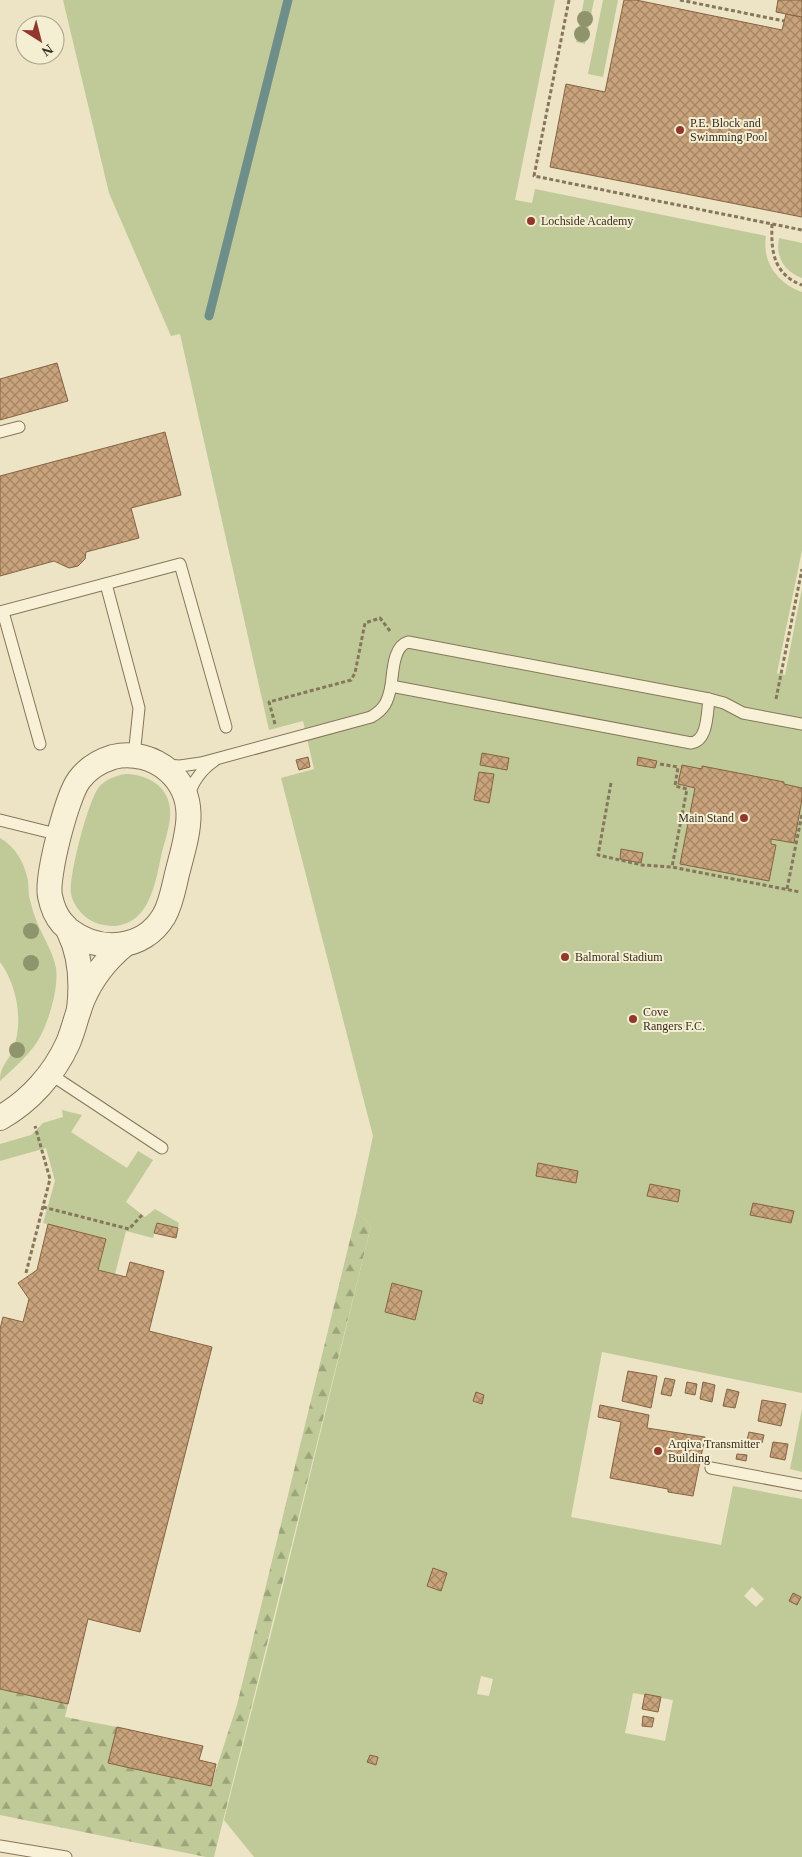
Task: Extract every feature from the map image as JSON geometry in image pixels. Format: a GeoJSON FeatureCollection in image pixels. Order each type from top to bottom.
{"type":"FeatureCollection","features":[{"type":"Feature","properties":{"kind":"street"},"geometry":{"type":"LineString","coordinates":[[134,756],[159,764],[178,781],[188,800],[190,810],[189,831],[167,909],[158,924],[134,942],[124,945],[105,946],[81,939],[69,930],[57,915],[50,896],[50,878],[69,799],[78,780],[98,764],[113,757],[134,756]]}},
{"type":"Feature","properties":{"kind":"street"},"geometry":{"type":"LineString","coordinates":[[69,930],[80,973],[79,1010]]}},
{"type":"Feature","properties":{"kind":"street"},"geometry":{"type":"LineString","coordinates":[[0,1118],[27,1099],[50,1074],[68,1042],[85,994],[98,972],[124,945]]}},
{"type":"Feature","properties":{"kind":"lane"},"geometry":{"type":"LineString","coordinates":[[0,432],[19,427]]}},
{"type":"Feature","properties":{"kind":"lane"},"geometry":{"type":"LineString","coordinates":[[40,744],[1,612],[180,564],[226,727]]}},
{"type":"Feature","properties":{"kind":"lane"},"geometry":{"type":"LineString","coordinates":[[106,584],[139,708],[134,756]]}},
{"type":"Feature","properties":{"kind":"lane"},"geometry":{"type":"LineString","coordinates":[[159,764],[187,765],[216,760],[371,717],[386,706],[397,653],[405,642],[724,702],[743,713],[802,724]]}},
{"type":"Feature","properties":{"kind":"lane"},"geometry":{"type":"LineString","coordinates":[[391,686],[690,743],[698,741],[702,736],[709,699]]}},
{"type":"Feature","properties":{"kind":"lane"},"geometry":{"type":"LineString","coordinates":[[188,800],[194,783],[205,768],[216,760]]}},
{"type":"Feature","properties":{"kind":"lane"},"geometry":{"type":"LineString","coordinates":[[0,820],[60,835]]}},
{"type":"Feature","properties":{"kind":"lane"},"geometry":{"type":"LineString","coordinates":[[50,1074],[162,1148]]}},
{"type":"Feature","properties":{"kind":"lane"},"geometry":{"type":"LineString","coordinates":[[711,1468],[802,1485]]}},
{"type":"Feature","properties":{"kind":"lane"},"geometry":{"type":"LineString","coordinates":[[0,1846],[66,1857]]}},
{"type":"Feature","properties":{"kind":"path"},"geometry":{"type":"LineString","coordinates":[[569,0],[534,176],[802,230]]}},
{"type":"Feature","properties":{"kind":"path"},"geometry":{"type":"LineString","coordinates":[[680,0],[784,22]]}},
{"type":"Feature","properties":{"kind":"path"},"geometry":{"type":"LineString","coordinates":[[772,224],[772,247],[776,262],[788,278],[802,285]]}},
{"type":"Feature","properties":{"kind":"path"},"geometry":{"type":"LineString","coordinates":[[772,718],[802,569]]}},
{"type":"Feature","properties":{"kind":"path"},"geometry":{"type":"LineString","coordinates":[[276,727],[269,702],[351,680],[355,673],[366,622],[380,618],[401,645]]}},
{"type":"Feature","properties":{"kind":"path"},"geometry":{"type":"LineString","coordinates":[[660,764],[678,768],[675,786],[687,788],[672,867]]}},
{"type":"Feature","properties":{"kind":"path"},"geometry":{"type":"LineString","coordinates":[[611,783],[598,855],[642,865],[672,867],[800,892]]}},
{"type":"Feature","properties":{"kind":"path"},"geometry":{"type":"LineString","coordinates":[[787,889],[802,814]]}},
{"type":"Feature","properties":{"kind":"path"},"geometry":{"type":"LineString","coordinates":[[26,1273],[50,1179],[27,1099]]}},
{"type":"Feature","properties":{"kind":"path"},"geometry":{"type":"LineString","coordinates":[[43,1208],[129,1229],[142,1215]]}},
{"type":"Feature","properties":{"kind":"green space"},"geometry":{"type":"Polygon","coordinates":[[[63,0],[555,0],[515,200],[532,203],[535,189],[766,236],[766,254],[773,270],[785,283],[802,292],[802,550],[777,673],[785,675],[802,588],[802,1393],[602,1352],[571,1517],[721,1545],[733,1486],[802,1499],[802,1857],[254,1857],[224,1820],[371,1226],[357,1211],[373,1136],[281,778],[314,769],[303,721],[269,730],[180,334],[171,336],[109,193],[63,0]],[[392,1283],[385,1312],[415,1320],[422,1291],[392,1283]],[[752,1587],[744,1596],[756,1607],[764,1599],[752,1587]],[[481,1676],[477,1694],[489,1696],[493,1679],[481,1676]],[[633,1693],[625,1733],[665,1741],[673,1700],[633,1693]]]}},
{"type":"Feature","properties":{"kind":"green space"},"geometry":{"type":"Polygon","coordinates":[[[584,0],[594,0],[585,44],[576,42],[584,0]]]}},
{"type":"Feature","properties":{"kind":"green space"},"geometry":{"type":"Polygon","coordinates":[[[603,0],[618,0],[603,77],[588,74],[603,0]]]}},
{"type":"Feature","properties":{"kind":"green space"},"geometry":{"type":"Polygon","coordinates":[[[779,238],[802,243],[802,278],[791,272],[783,263],[778,245],[779,238]]]}},
{"type":"Feature","properties":{"kind":"green space"},"geometry":{"type":"Polygon","coordinates":[[[125,774],[146,778],[163,790],[169,803],[170,821],[150,898],[137,917],[127,923],[108,926],[93,922],[81,913],[73,900],[71,884],[80,839],[95,795],[99,787],[105,782],[125,774]]]}},
{"type":"Feature","properties":{"kind":"green space"},"geometry":{"type":"Polygon","coordinates":[[[0,838],[11,846],[25,868],[32,909],[53,956],[56,968],[56,986],[49,1016],[37,1042],[0,1081],[1,1072],[13,1049],[18,1027],[18,1016],[11,982],[0,962],[0,838]]]}},
{"type":"Feature","properties":{"kind":"green space"},"geometry":{"type":"Polygon","coordinates":[[[62,1110],[82,1115],[71,1132],[127,1168],[138,1151],[153,1160],[126,1202],[145,1217],[155,1209],[179,1223],[178,1228],[157,1223],[153,1238],[126,1231],[115,1274],[98,1270],[106,1239],[43,1223],[55,1181],[46,1148],[0,1161],[0,1144],[31,1135],[43,1123],[63,1117],[62,1110]]]}},
{"type":"Feature","properties":{"kind":"green space"},"geometry":{"type":"Polygon","coordinates":[[[357,1211],[371,1226],[214,1857],[206,1857],[0,1815],[0,1689],[68,1704],[65,1717],[117,1727],[109,1763],[211,1785],[237,1705],[357,1211]]]}},
{"type":"Feature","properties":{"kind":"green space"},"geometry":{"type":"Polygon","coordinates":[[[802,1409],[802,1472],[790,1469],[802,1409]]]}},
{"type":"Feature","properties":{"kind":"building","name":"P.E. Block and Swimming Pool"},"geometry":{"type":"Polygon","coordinates":[[[624,0],[636,0],[782,30],[786,14],[802,17],[802,217],[550,167],[566,84],[605,92],[624,0]]]}},
{"type":"Feature","properties":{"kind":"building"},"geometry":{"type":"Polygon","coordinates":[[[778,0],[802,0],[802,17],[776,12],[778,0]]]}},
{"type":"Feature","properties":{"kind":"building"},"geometry":{"type":"Polygon","coordinates":[[[57,363],[68,401],[0,420],[0,379],[57,363]]]}},
{"type":"Feature","properties":{"kind":"building"},"geometry":{"type":"Polygon","coordinates":[[[165,432],[181,495],[131,508],[139,538],[86,552],[85,559],[78,566],[69,568],[54,561],[0,576],[0,476],[165,432]]]}},
{"type":"Feature","properties":{"kind":"building"},"geometry":{"type":"Polygon","coordinates":[[[482,753],[509,758],[507,770],[480,765],[482,753]]]}},
{"type":"Feature","properties":{"kind":"building"},"geometry":{"type":"Polygon","coordinates":[[[308,757],[310,767],[299,770],[296,760],[308,757]]]}},
{"type":"Feature","properties":{"kind":"building"},"geometry":{"type":"Polygon","coordinates":[[[638,757],[657,761],[655,768],[637,765],[638,757]]]}},
{"type":"Feature","properties":{"kind":"building","name":"Main Stand"},"geometry":{"type":"Polygon","coordinates":[[[682,765],[702,769],[702,766],[784,782],[784,784],[802,788],[802,799],[794,843],[771,839],[771,844],[776,845],[769,881],[680,864],[695,788],[678,784],[682,765]]]}},
{"type":"Feature","properties":{"kind":"building"},"geometry":{"type":"Polygon","coordinates":[[[479,772],[494,774],[489,803],[474,800],[479,772]]]}},
{"type":"Feature","properties":{"kind":"building"},"geometry":{"type":"Polygon","coordinates":[[[621,849],[643,853],[641,863],[620,859],[621,849]]]}},
{"type":"Feature","properties":{"kind":"building"},"geometry":{"type":"Polygon","coordinates":[[[538,1163],[578,1171],[576,1183],[536,1176],[538,1163]]]}},
{"type":"Feature","properties":{"kind":"building"},"geometry":{"type":"Polygon","coordinates":[[[650,1184],[680,1190],[678,1202],[647,1196],[650,1184]]]}},
{"type":"Feature","properties":{"kind":"building"},"geometry":{"type":"Polygon","coordinates":[[[753,1203],[794,1211],[791,1223],[750,1215],[753,1203]]]}},
{"type":"Feature","properties":{"kind":"building"},"geometry":{"type":"Polygon","coordinates":[[[157,1223],[178,1228],[176,1238],[154,1233],[157,1223]]]}},
{"type":"Feature","properties":{"kind":"building"},"geometry":{"type":"Polygon","coordinates":[[[48,1224],[106,1239],[98,1270],[126,1277],[130,1262],[164,1271],[149,1331],[212,1347],[140,1632],[88,1619],[68,1704],[0,1689],[0,1329],[3,1317],[23,1322],[29,1299],[18,1283],[37,1270],[48,1224]]]}},
{"type":"Feature","properties":{"kind":"building"},"geometry":{"type":"Polygon","coordinates":[[[392,1283],[422,1291],[415,1320],[385,1312],[392,1283]]]}},
{"type":"Feature","properties":{"kind":"building"},"geometry":{"type":"Polygon","coordinates":[[[628,1371],[657,1376],[651,1408],[622,1401],[628,1371]]]}},
{"type":"Feature","properties":{"kind":"building"},"geometry":{"type":"Polygon","coordinates":[[[665,1378],[675,1380],[671,1396],[661,1394],[665,1378]]]}},
{"type":"Feature","properties":{"kind":"building"},"geometry":{"type":"Polygon","coordinates":[[[687,1382],[697,1384],[695,1395],[685,1393],[687,1382]]]}},
{"type":"Feature","properties":{"kind":"building"},"geometry":{"type":"Polygon","coordinates":[[[703,1382],[715,1385],[712,1402],[700,1399],[703,1382]]]}},
{"type":"Feature","properties":{"kind":"building"},"geometry":{"type":"Polygon","coordinates":[[[727,1389],[739,1392],[735,1408],[723,1406],[727,1389]]]}},
{"type":"Feature","properties":{"kind":"building"},"geometry":{"type":"Polygon","coordinates":[[[476,1392],[484,1395],[482,1404],[473,1401],[476,1392]]]}},
{"type":"Feature","properties":{"kind":"building"},"geometry":{"type":"Polygon","coordinates":[[[762,1400],[786,1404],[781,1426],[758,1421],[762,1400]]]}},
{"type":"Feature","properties":{"kind":"building","name":"Arqiva Transmitter Building"},"geometry":{"type":"Polygon","coordinates":[[[600,1405],[649,1415],[647,1428],[705,1437],[693,1496],[668,1492],[668,1489],[610,1478],[621,1422],[598,1417],[600,1405]]]}},
{"type":"Feature","properties":{"kind":"building"},"geometry":{"type":"Polygon","coordinates":[[[749,1432],[764,1435],[762,1443],[747,1440],[749,1432]]]}},
{"type":"Feature","properties":{"kind":"building"},"geometry":{"type":"Polygon","coordinates":[[[773,1442],[788,1444],[785,1460],[770,1457],[773,1442]]]}},
{"type":"Feature","properties":{"kind":"building"},"geometry":{"type":"Polygon","coordinates":[[[737,1454],[747,1455],[746,1461],[736,1459],[737,1454]]]}},
{"type":"Feature","properties":{"kind":"building"},"geometry":{"type":"Polygon","coordinates":[[[433,1568],[447,1573],[441,1591],[427,1586],[433,1568]]]}},
{"type":"Feature","properties":{"kind":"building"},"geometry":{"type":"Polygon","coordinates":[[[793,1593],[801,1597],[797,1605],[789,1601],[793,1593]]]}},
{"type":"Feature","properties":{"kind":"building"},"geometry":{"type":"Polygon","coordinates":[[[645,1694],[661,1697],[658,1712],[642,1709],[645,1694]]]}},
{"type":"Feature","properties":{"kind":"building"},"geometry":{"type":"Polygon","coordinates":[[[643,1716],[654,1718],[652,1727],[642,1726],[643,1716]]]}},
{"type":"Feature","properties":{"kind":"building"},"geometry":{"type":"Polygon","coordinates":[[[117,1727],[203,1746],[199,1760],[216,1764],[211,1786],[108,1763],[117,1727]]]}},
{"type":"Feature","properties":{"kind":"building"},"geometry":{"type":"Polygon","coordinates":[[[370,1755],[378,1757],[376,1765],[367,1762],[370,1755]]]}},
{"type":"Feature","properties":{"kind":"waterway"},"geometry":{"type":"LineString","coordinates":[[209,316],[288,0]]}},
{"type":"Feature","properties":{"kind":"place","name":"P.E. Block and Swimming Pool"},"geometry":{"type":"Point","coordinates":[680,130]}},
{"type":"Feature","properties":{"kind":"place","name":"Lochside Academy"},"geometry":{"type":"Point","coordinates":[531,221]}},
{"type":"Feature","properties":{"kind":"place","name":"Main Stand"},"geometry":{"type":"Point","coordinates":[744,818]}},
{"type":"Feature","properties":{"kind":"place","name":"Balmoral Stadium"},"geometry":{"type":"Point","coordinates":[565,957]}},
{"type":"Feature","properties":{"kind":"place","name":"Cove Rangers F.C."},"geometry":{"type":"Point","coordinates":[633,1019]}},
{"type":"Feature","properties":{"kind":"place","name":"Arqiva Transmitter Building"},"geometry":{"type":"Point","coordinates":[658,1451]}}]}
